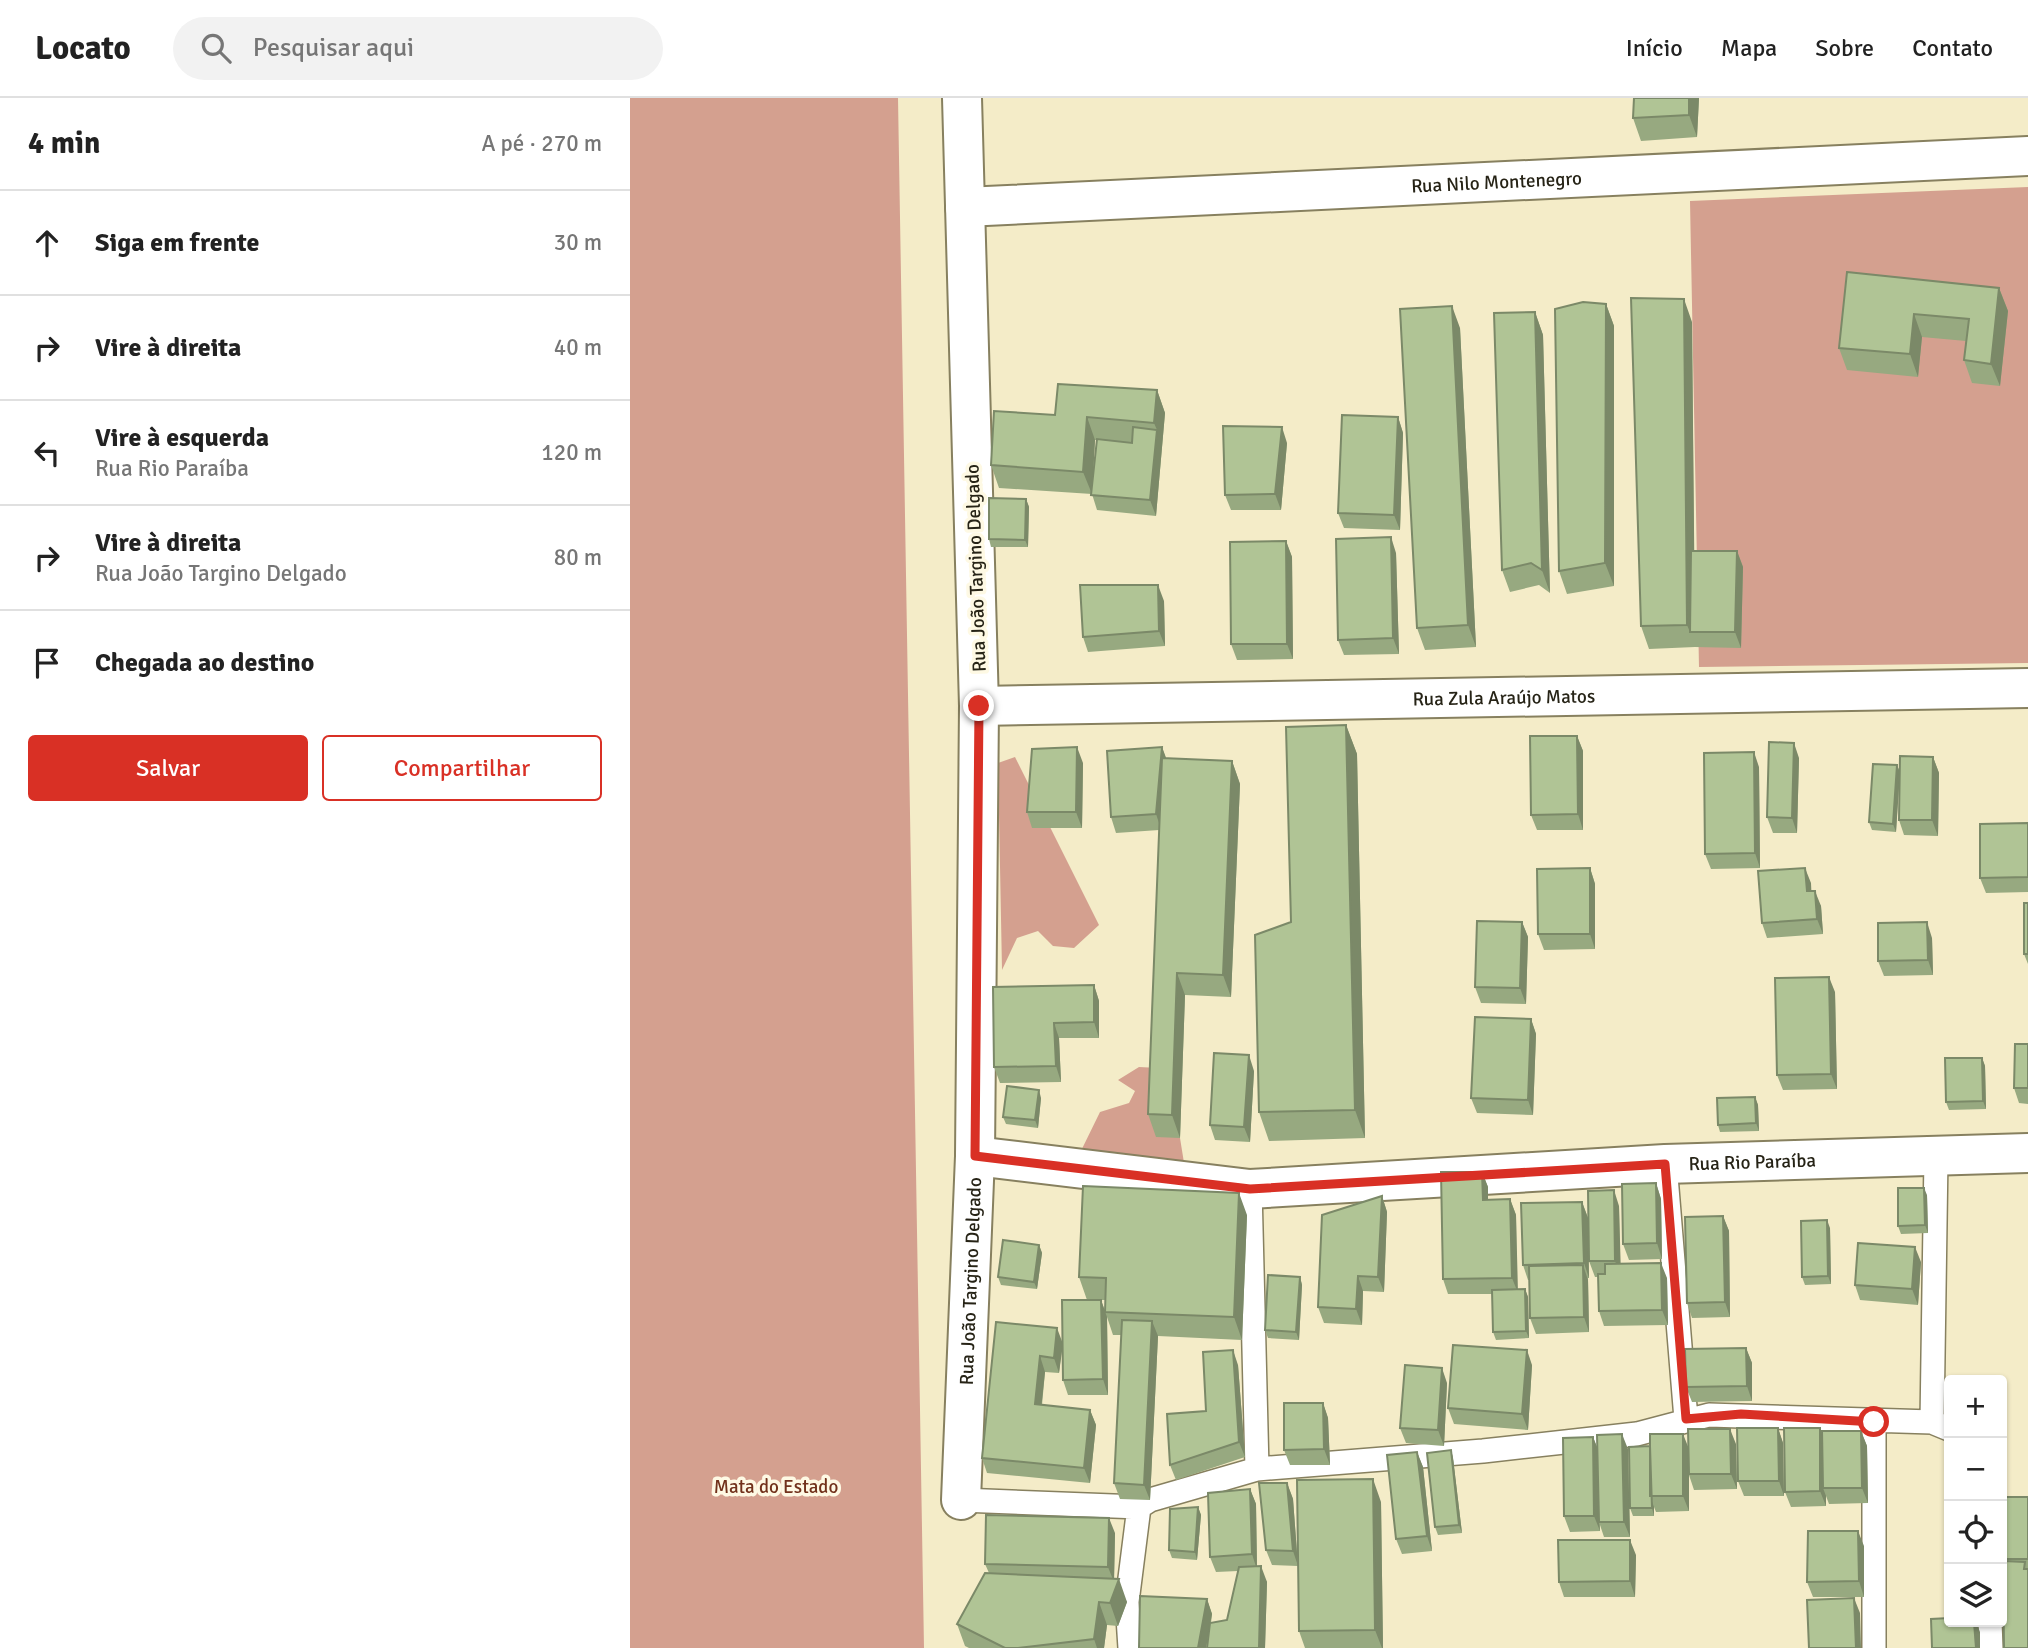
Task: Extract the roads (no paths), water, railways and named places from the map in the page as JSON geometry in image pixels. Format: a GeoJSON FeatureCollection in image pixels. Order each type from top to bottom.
{"type":"FeatureCollection","features":[{"type":"Feature","properties":{"kind":"street","name":"Rua João Targino Delgado"},"geometry":{"type":"LineString","coordinates":[[961,1500],[975,1156],[979,706],[962,98]]}},
{"type":"Feature","properties":{"kind":"street","name":"Rua Nilo Montenegro"},"geometry":{"type":"LineString","coordinates":[[965,206],[2028,156]]}},
{"type":"Feature","properties":{"kind":"street","name":"Rua Zula Araújo Matos"},"geometry":{"type":"LineString","coordinates":[[979,706],[2028,688]]}},
{"type":"Feature","properties":{"kind":"street","name":"Rua Rio Paraíba"},"geometry":{"type":"LineString","coordinates":[[975,1156],[1250,1189],[1665,1164],[2028,1153]]}},
{"type":"Feature","properties":{"kind":"lane"},"geometry":{"type":"LineString","coordinates":[[961,1500],[1139,1507],[1150,1500],[1257,1469],[1455,1454],[1637,1434],[1686,1419],[1741,1414],[1941,1426],[1936,1157]]}},
{"type":"Feature","properties":{"kind":"lane"},"geometry":{"type":"LineString","coordinates":[[1665,1164],[1686,1419]]}},
{"type":"Feature","properties":{"kind":"lane"},"geometry":{"type":"LineString","coordinates":[[1250,1189],[1257,1469]]}},
{"type":"Feature","properties":{"kind":"lane"},"geometry":{"type":"LineString","coordinates":[[1874,1422],[1874,1648]]}},
{"type":"Feature","properties":{"kind":"lane"},"geometry":{"type":"LineString","coordinates":[[1130,1648],[1127,1602],[1139,1507]]}},
{"type":"Feature","properties":{"kind":"lane"},"geometry":{"type":"LineString","coordinates":[[1990,1627],[1990,1648]]}},
{"type":"Feature","properties":{"kind":"park label","name":"Mata do Estado"},"geometry":{"type":"Point","coordinates":[776,1486]}}]}
